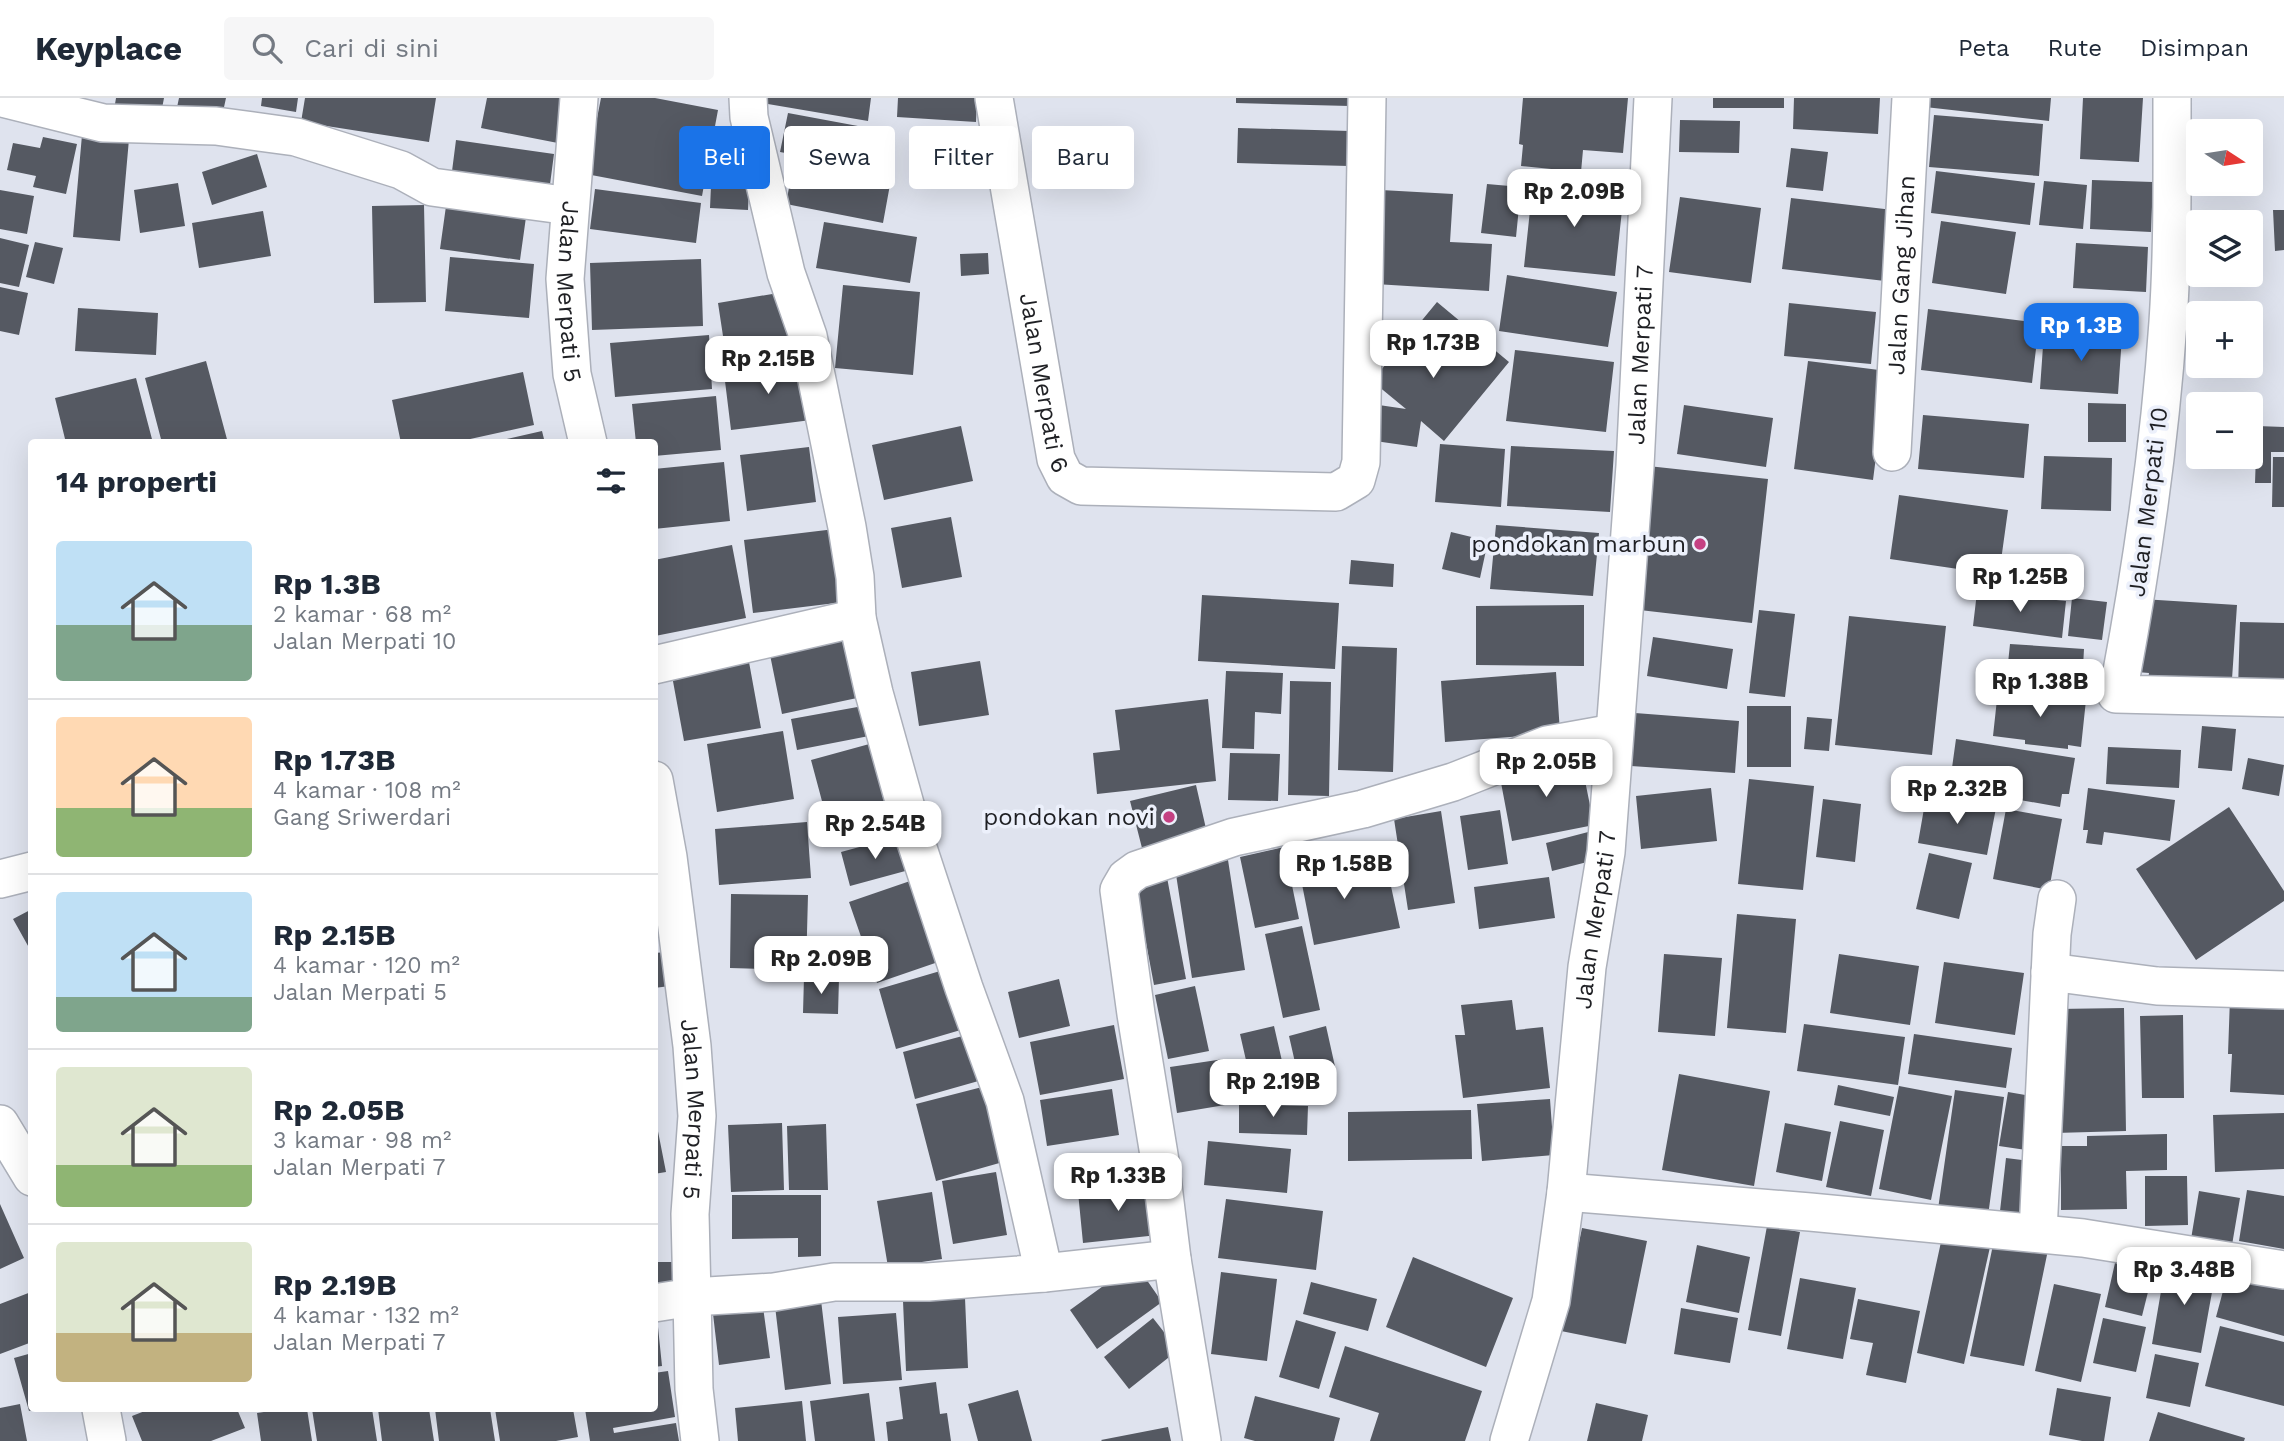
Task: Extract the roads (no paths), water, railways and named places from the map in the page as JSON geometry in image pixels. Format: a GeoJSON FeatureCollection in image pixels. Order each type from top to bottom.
{"type":"FeatureCollection","features":[{"type":"Feature","properties":{"kind":"street"},"geometry":{"type":"LineString","coordinates":[[2,98],[103,123],[216,125],[296,138],[401,170],[432,187],[570,206]]}},
{"type":"Feature","properties":{"kind":"street","name":"Jalan Merpati 5"},"geometry":{"type":"LineString","coordinates":[[579,98],[565,279],[572,374],[587,439]]}},
{"type":"Feature","properties":{"kind":"street"},"geometry":{"type":"LineString","coordinates":[[748,98],[749,117],[786,273],[808,336],[847,527],[855,577],[857,618],[874,693],[913,833],[1005,1101],[1044,1273]]}},
{"type":"Feature","properties":{"kind":"street","name":"Jalan Merpati 6"},"geometry":{"type":"LineString","coordinates":[[994,98],[1056,459],[1065,477],[1081,486],[1336,492],[1356,480],[1361,461],[1367,98]]}},
{"type":"Feature","properties":{"kind":"street","name":"Jalan Merpati 7"},"geometry":{"type":"LineString","coordinates":[[1509,1441],[1551,1301],[1566,1192],[1587,967],[1606,852],[1636,453],[1653,98]]}},
{"type":"Feature","properties":{"kind":"street","name":"Jalan Gang Jihan"},"geometry":{"type":"LineString","coordinates":[[1892,452],[1911,98]]}},
{"type":"Feature","properties":{"kind":"street","name":"Jalan Merpati 10"},"geometry":{"type":"LineString","coordinates":[[2172,98],[2168,321],[2161,407],[2146,534],[2116,694],[2284,698]]}},
{"type":"Feature","properties":{"kind":"street"},"geometry":{"type":"LineString","coordinates":[[658,664],[857,618]]}},
{"type":"Feature","properties":{"kind":"street"},"geometry":{"type":"LineString","coordinates":[[1202,1441],[1172,1259],[1119,890],[1126,878],[1137,870],[1234,837],[1363,809],[1453,782],[1547,746],[1614,733]]}},
{"type":"Feature","properties":{"kind":"street","name":"Jalan Merpati 5"},"geometry":{"type":"LineString","coordinates":[[658,802],[668,857],[692,1046],[697,1116],[690,1214],[694,1389],[700,1441]]}},
{"type":"Feature","properties":{"kind":"street"},"geometry":{"type":"LineString","coordinates":[[0,879],[28,873]]}},
{"type":"Feature","properties":{"kind":"street"},"geometry":{"type":"LineString","coordinates":[[2038,1233],[2050,972],[2057,899]]}},
{"type":"Feature","properties":{"kind":"street"},"geometry":{"type":"LineString","coordinates":[[2050,972],[2157,986],[2284,990]]}},
{"type":"Feature","properties":{"kind":"street"},"geometry":{"type":"LineString","coordinates":[[0,1124],[28,1170]]}},
{"type":"Feature","properties":{"kind":"street"},"geometry":{"type":"LineString","coordinates":[[1566,1192],[2038,1233],[2284,1270]]}},
{"type":"Feature","properties":{"kind":"street"},"geometry":{"type":"LineString","coordinates":[[658,1302],[692,1297],[774,1292],[834,1282],[928,1282],[1172,1259]]}},
{"type":"Feature","properties":{"kind":"street"},"geometry":{"type":"LineString","coordinates":[[102,1412],[107,1441]]}},
{"type":"Feature","properties":{"kind":"place","name":"pondokan marbun"},"geometry":{"type":"Point","coordinates":[1700,544]}},
{"type":"Feature","properties":{"kind":"place","name":"pondokan novi"},"geometry":{"type":"Point","coordinates":[1169,817]}}]}
